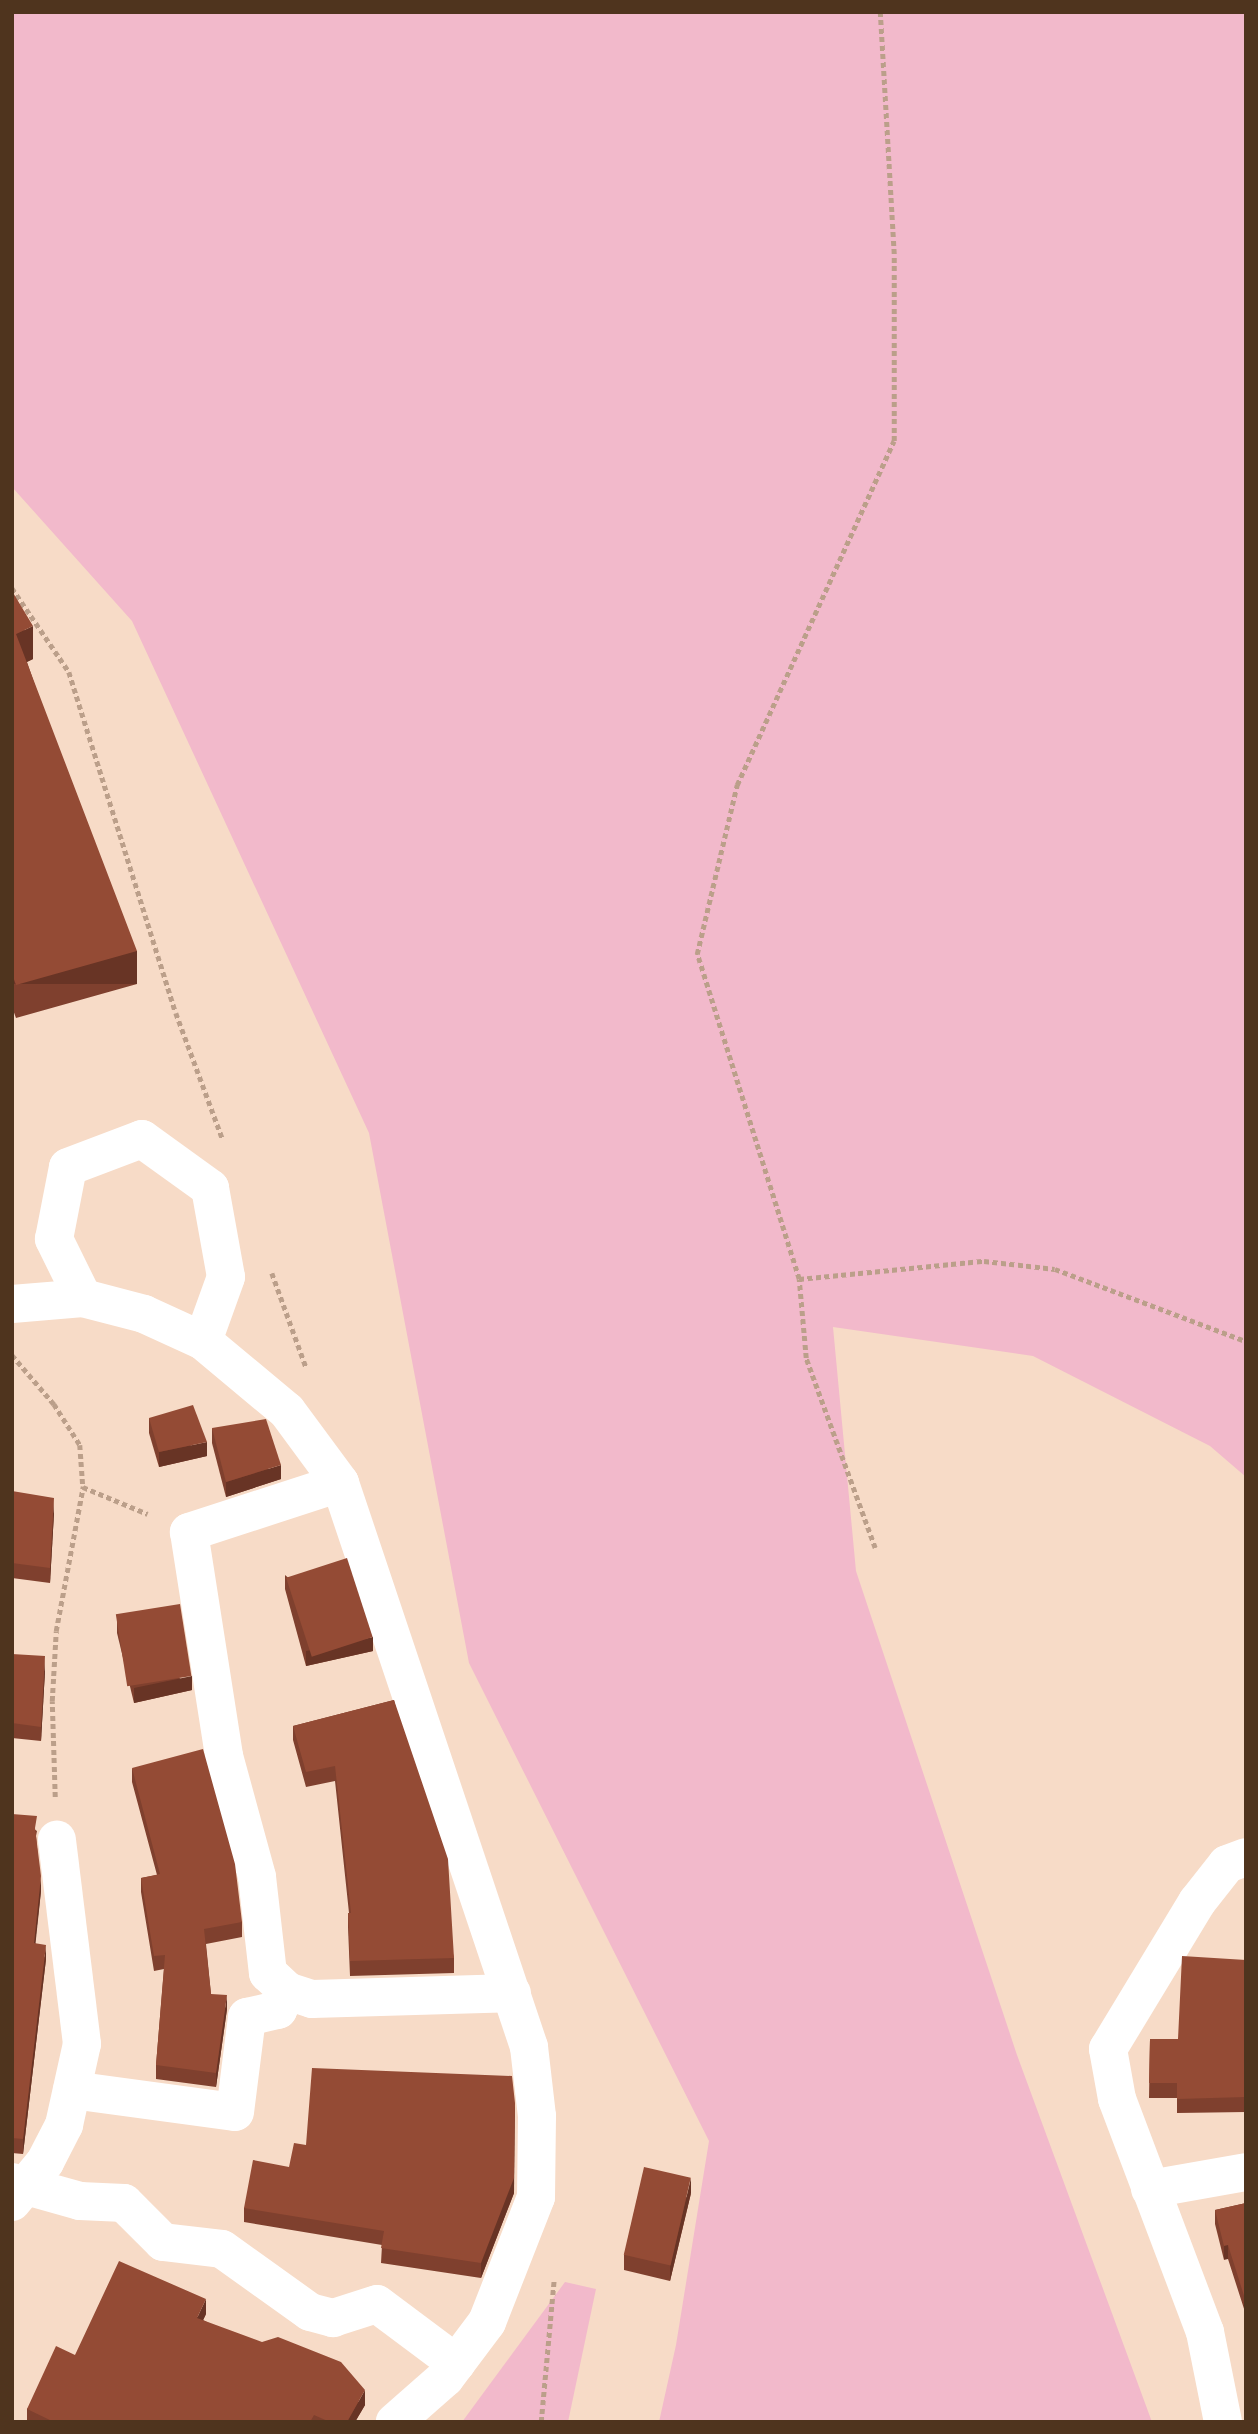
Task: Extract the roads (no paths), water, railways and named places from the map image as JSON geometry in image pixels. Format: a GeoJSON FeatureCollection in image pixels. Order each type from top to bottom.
{"type":"FeatureCollection","features":[{"type":"Feature","properties":{"kind":"street"},"geometry":{"type":"LineString","coordinates":[[83,1298],[54,1239],[68,1167],[142,1139],[210,1188],[226,1277],[203,1341]]}},
{"type":"Feature","properties":{"kind":"street"},"geometry":{"type":"LineString","coordinates":[[12,1304],[83,1298],[144,1314],[203,1341],[286,1411],[340,1483],[529,2047],[537,2116],[536,2197],[487,2322],[445,2378],[395,2422]]}},
{"type":"Feature","properties":{"kind":"street"},"geometry":{"type":"LineString","coordinates":[[340,1483],[189,1532],[224,1756],[257,1877],[268,1973],[287,1990],[312,2000],[512,1993]]}},
{"type":"Feature","properties":{"kind":"street"},"geometry":{"type":"LineString","coordinates":[[17,2190],[45,2161],[64,2125],[82,2044],[57,1840]]}},
{"type":"Feature","properties":{"kind":"street"},"geometry":{"type":"LineString","coordinates":[[1223,2422],[1205,2332],[1117,2099],[1108,2049],[1198,1902],[1227,1864],[1246,1857]]}},
{"type":"Feature","properties":{"kind":"street"},"geometry":{"type":"LineString","coordinates":[[72,2090],[235,2112],[247,2017],[278,2010],[287,1990]]}},
{"type":"Feature","properties":{"kind":"street"},"geometry":{"type":"LineString","coordinates":[[1150,2189],[1246,2172]]}},
{"type":"Feature","properties":{"kind":"street"},"geometry":{"type":"LineString","coordinates":[[17,2190],[80,2201],[124,2203],[163,2242],[222,2249],[310,2312],[333,2318],[377,2304],[456,2363]]}}]}
